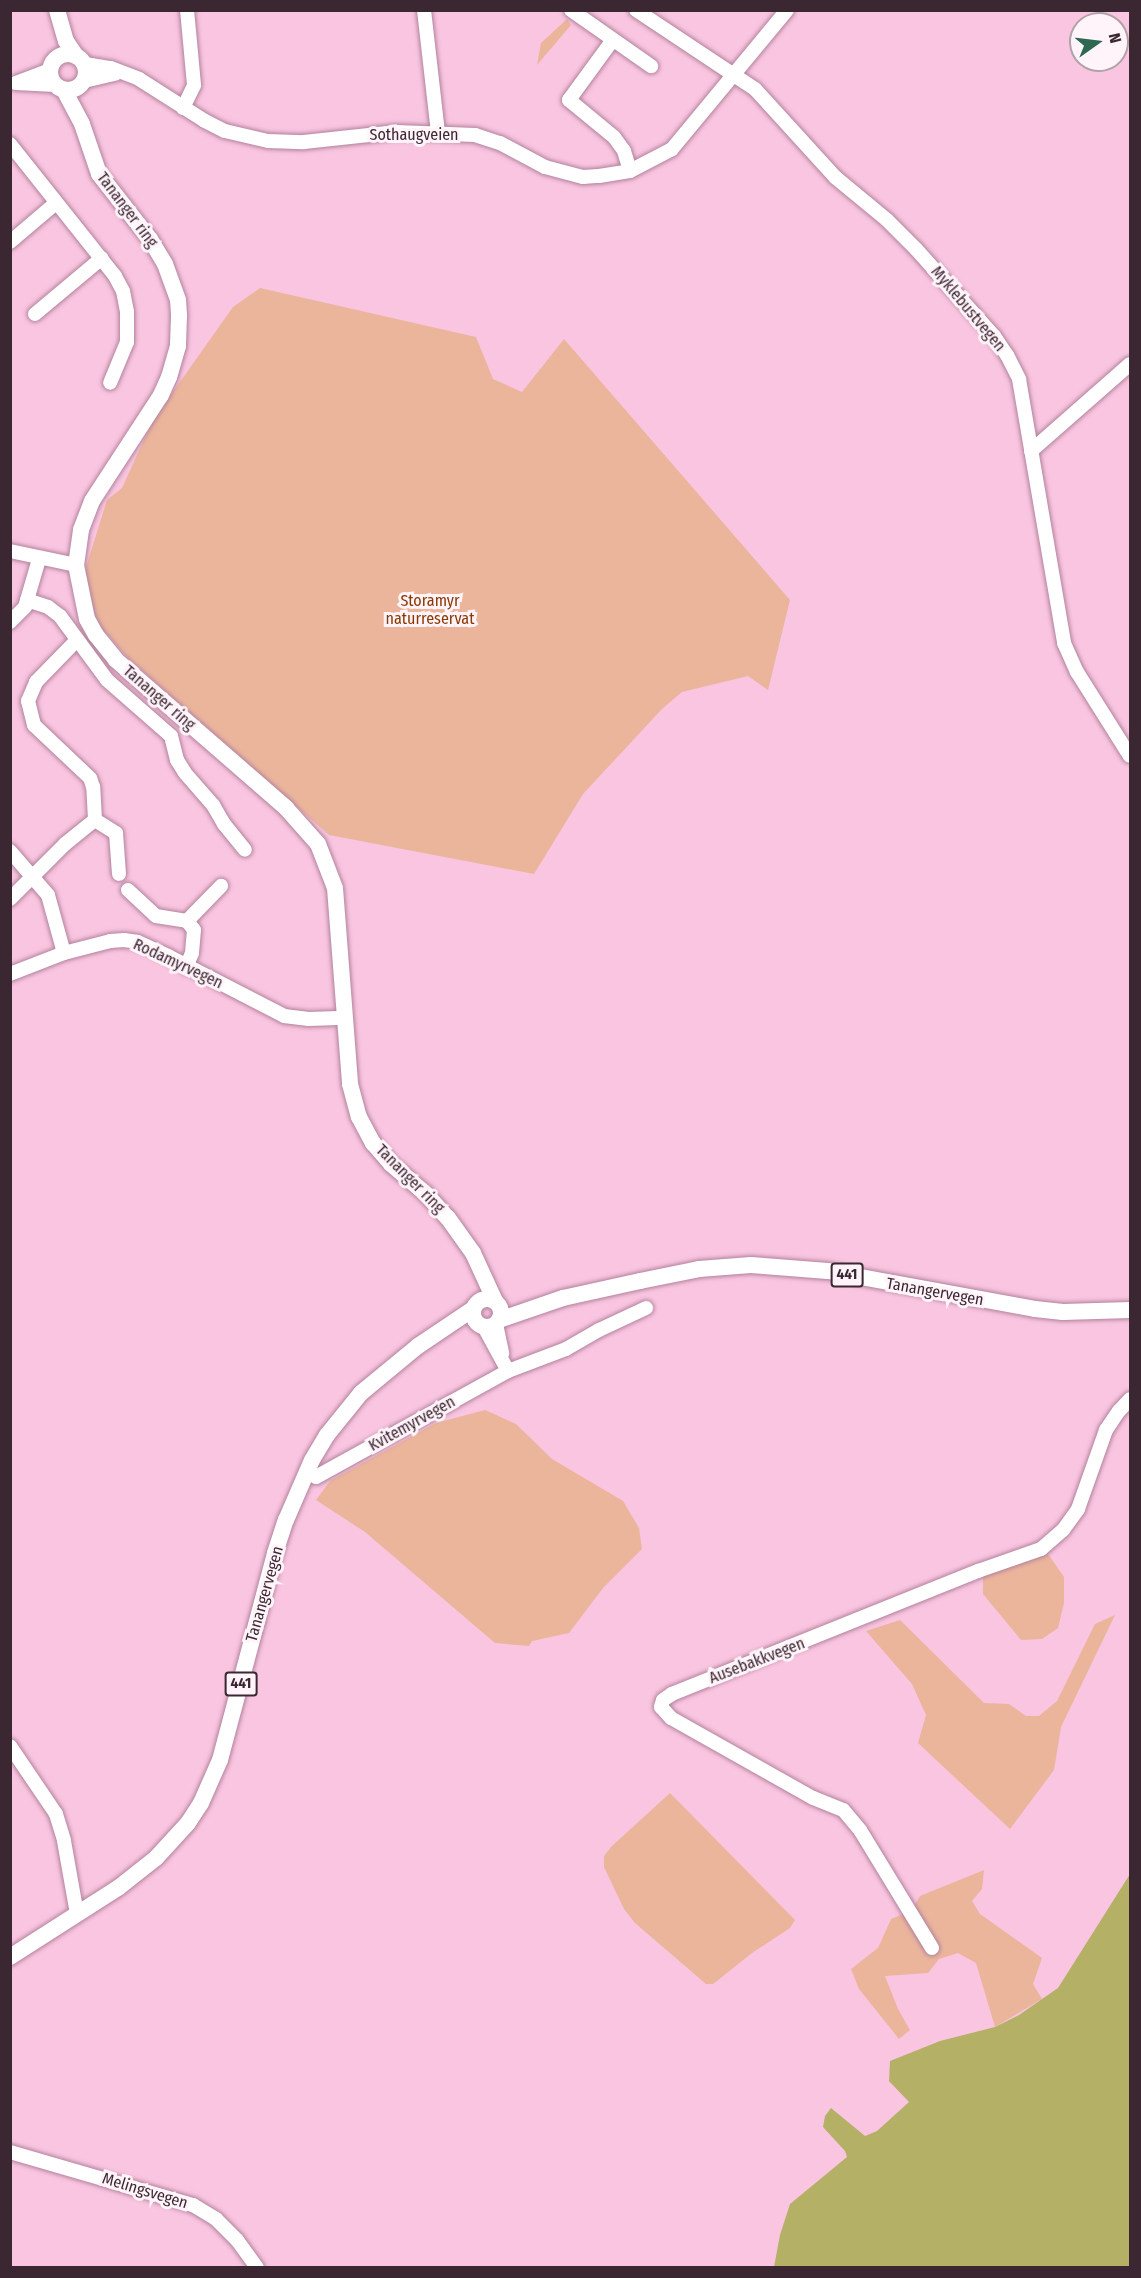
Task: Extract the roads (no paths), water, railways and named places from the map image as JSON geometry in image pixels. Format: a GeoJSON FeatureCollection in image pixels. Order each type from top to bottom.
{"type":"FeatureCollection","features":[{"type":"Feature","properties":{"kind":"main road","name":"Tananger ring"},"geometry":{"type":"LineString","coordinates":[[49,10],[65,78],[99,174],[150,239],[165,264],[178,300],[180,332],[175,361],[160,395],[92,501],[81,530],[76,565],[87,619],[96,635],[116,660],[286,808],[318,844],[335,888],[350,1084],[358,1117],[373,1143],[391,1164],[435,1203],[463,1240],[480,1266],[492,1317],[473,1318],[472,1268],[463,1240]]}},
{"type":"Feature","properties":{"kind":"main road"},"geometry":{"type":"LineString","coordinates":[[57,10],[66,41],[80,60]]}},
{"type":"Feature","properties":{"kind":"main road"},"geometry":{"type":"LineString","coordinates":[[65,78],[65,54],[80,60]]}},
{"type":"Feature","properties":{"kind":"main road"},"geometry":{"type":"LineString","coordinates":[[65,78],[80,60]]}},
{"type":"Feature","properties":{"kind":"main road","name":"Tanangervegen"},"geometry":{"type":"LineString","coordinates":[[403,1359],[446,1335],[492,1317],[563,1298],[688,1271],[736,1265],[774,1265],[828,1271],[1035,1309],[1063,1312],[1131,1310]]}},
{"type":"Feature","properties":{"kind":"main road","name":"Tanangervegen"},"geometry":{"type":"LineString","coordinates":[[10,1957],[118,1888],[156,1858],[188,1823],[201,1803],[220,1760],[275,1553],[299,1488],[327,1434],[361,1393],[418,1346],[474,1307]]}},
{"type":"Feature","properties":{"kind":"street"},"geometry":{"type":"LineString","coordinates":[[183,108],[194,85],[187,10]]}},
{"type":"Feature","properties":{"kind":"street"},"geometry":{"type":"LineString","coordinates":[[424,10],[432,62],[432,132]]}},
{"type":"Feature","properties":{"kind":"street"},"geometry":{"type":"LineString","coordinates":[[571,10],[612,41],[651,66]]}},
{"type":"Feature","properties":{"kind":"street","name":"Myklebustvegen"},"geometry":{"type":"LineString","coordinates":[[636,10],[755,89],[834,177],[887,220],[916,249],[994,336],[1019,379],[1064,644],[1077,672],[1131,756]]}},
{"type":"Feature","properties":{"kind":"street","name":"Sothaugveien"},"geometry":{"type":"LineString","coordinates":[[80,60],[111,68],[147,84],[183,108],[225,131],[268,141],[304,142],[366,135],[432,132],[487,138],[545,167],[583,177],[630,171],[654,161],[672,149],[686,136],[732,74],[787,10]]}},
{"type":"Feature","properties":{"kind":"street"},"geometry":{"type":"LineString","coordinates":[[612,41],[569,100],[614,137],[624,151],[630,171]]}},
{"type":"Feature","properties":{"kind":"street"},"geometry":{"type":"LineString","coordinates":[[13,84],[123,73]]}},
{"type":"Feature","properties":{"kind":"street"},"geometry":{"type":"LineString","coordinates":[[11,146],[115,276],[128,312],[127,342],[110,383]]}},
{"type":"Feature","properties":{"kind":"street"},"geometry":{"type":"LineString","coordinates":[[10,242],[56,203]]}},
{"type":"Feature","properties":{"kind":"street"},"geometry":{"type":"LineString","coordinates":[[35,314],[102,258]]}},
{"type":"Feature","properties":{"kind":"street"},"geometry":{"type":"LineString","coordinates":[[1030,451],[1131,364]]}},
{"type":"Feature","properties":{"kind":"street"},"geometry":{"type":"LineString","coordinates":[[10,551],[39,559],[76,565]]}},
{"type":"Feature","properties":{"kind":"street"},"geometry":{"type":"LineString","coordinates":[[10,622],[22,612],[39,559]]}},
{"type":"Feature","properties":{"kind":"street"},"geometry":{"type":"LineString","coordinates":[[27,600],[48,607],[60,616],[76,641],[107,680],[171,736],[177,760],[185,773],[213,805],[224,824],[245,850]]}},
{"type":"Feature","properties":{"kind":"street"},"geometry":{"type":"LineString","coordinates":[[76,641],[36,682],[28,701],[34,725],[90,778],[93,787],[95,820]]}},
{"type":"Feature","properties":{"kind":"street"},"geometry":{"type":"LineString","coordinates":[[95,820],[116,833],[119,874]]}},
{"type":"Feature","properties":{"kind":"street"},"geometry":{"type":"LineString","coordinates":[[10,899],[65,844],[95,820]]}},
{"type":"Feature","properties":{"kind":"street"},"geometry":{"type":"LineString","coordinates":[[10,851],[48,895],[64,953]]}},
{"type":"Feature","properties":{"kind":"street"},"geometry":{"type":"LineString","coordinates":[[187,921],[221,886]]}},
{"type":"Feature","properties":{"kind":"street"},"geometry":{"type":"LineString","coordinates":[[128,890],[156,916],[187,921],[194,930],[195,941],[186,967]]}},
{"type":"Feature","properties":{"kind":"street","name":"Rodamyrvegen"},"geometry":{"type":"LineString","coordinates":[[10,974],[64,953],[110,940],[124,940],[138,942],[284,1016],[309,1019],[345,1018]]}},
{"type":"Feature","properties":{"kind":"street","name":"Kvitemyrvegen"},"geometry":{"type":"LineString","coordinates":[[316,1477],[505,1364],[566,1349],[646,1308]]}},
{"type":"Feature","properties":{"kind":"street"},"geometry":{"type":"LineString","coordinates":[[492,1317],[505,1364]]}},
{"type":"Feature","properties":{"kind":"street","name":"Ausebakkvegen"},"geometry":{"type":"LineString","coordinates":[[932,1948],[860,1830],[843,1810],[813,1798],[672,1718],[661,1707],[663,1700],[672,1694],[988,1567],[1041,1549],[1063,1530],[1078,1509],[1106,1430],[1131,1399]]}},
{"type":"Feature","properties":{"kind":"street"},"geometry":{"type":"LineString","coordinates":[[10,1746],[56,1814],[64,1841],[77,1914]]}},
{"type":"Feature","properties":{"kind":"street","name":"Melingsvegen"},"geometry":{"type":"LineString","coordinates":[[10,2152],[193,2205],[224,2226],[257,2268]]}},
{"type":"Feature","properties":{"kind":"park label","name":"Storamyr naturreservat"},"geometry":{"type":"Point","coordinates":[430,610]}}]}
